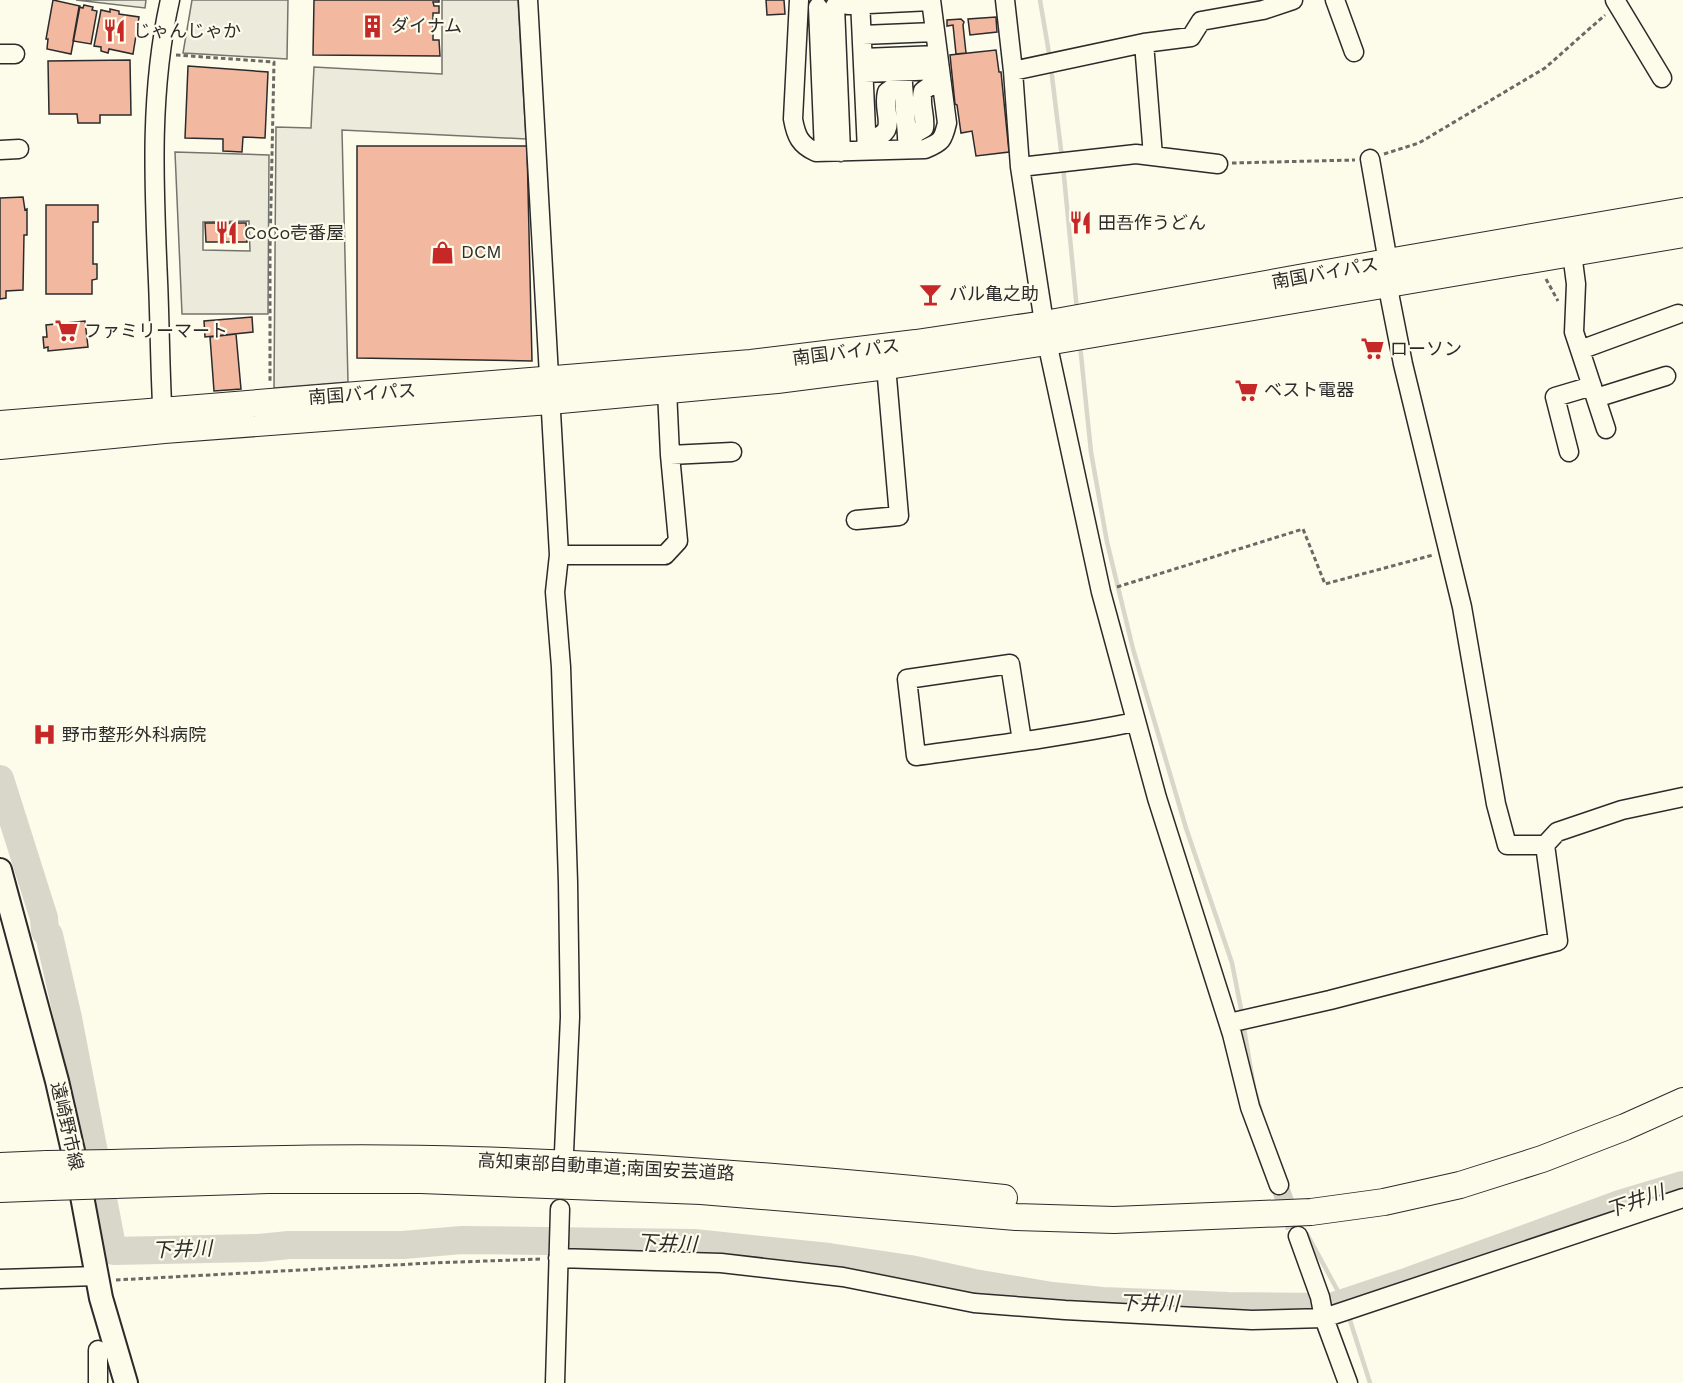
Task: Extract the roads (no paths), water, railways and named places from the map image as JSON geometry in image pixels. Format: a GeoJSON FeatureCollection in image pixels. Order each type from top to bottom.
{"type":"FeatureCollection","features":[{"type":"Feature","properties":{"kind":"highway","name":"南国バイパス"},"geometry":{"type":"LineString","coordinates":[[0,446],[270,401],[550,390],[667,390],[777,380],[886,366],[1046,333],[1388,273],[1683,211]]}},
{"type":"Feature","properties":{"kind":"highway","name":"南国バイパス"},"geometry":{"type":"LineString","coordinates":[[1388,273],[1572,253],[1683,234]]}},
{"type":"Feature","properties":{"kind":"highway","name":"南国バイパス"},"geometry":{"type":"LineString","coordinates":[[0,424],[163,420],[550,390],[916,343],[1046,333]]}},
{"type":"Feature","properties":{"kind":"highway","name":"高知東部自動車道;南国安芸道路"},"geometry":{"type":"LineString","coordinates":[[0,1189],[49,1176],[113,1174],[315,1159],[470,1160],[770,1176],[1210,1217],[1311,1212],[1384,1202],[1460,1185],[1542,1159],[1625,1127],[1683,1101]]}},
{"type":"Feature","properties":{"kind":"highway","name":"高知東部自動車道;南国安芸道路"},"geometry":{"type":"LineString","coordinates":[[0,1166],[49,1176]]}},
{"type":"Feature","properties":{"kind":"main road","name":"遠崎野市線"},"geometry":{"type":"LineString","coordinates":[[0,870],[74,1154],[101,1298],[126,1383]]}},
{"type":"Feature","properties":{"kind":"street"},"geometry":{"type":"LineString","coordinates":[[163,420],[154,146],[157,74],[170,0]]}},
{"type":"Feature","properties":{"kind":"street"},"geometry":{"type":"LineString","coordinates":[[528,0],[559,555],[555,592],[561,667],[570,1017],[564,1152]]}},
{"type":"Feature","properties":{"kind":"street"},"geometry":{"type":"LineString","coordinates":[[931,0],[947,123],[944,138],[937,144],[925,149],[908,144],[867,145],[832,152],[816,152],[804,147],[796,135],[793,119],[798,4],[826,6],[860,2],[931,0]]}},
{"type":"Feature","properties":{"kind":"street"},"geometry":{"type":"LineString","coordinates":[[1005,0],[1020,167],[1046,333],[1101,592],[1157,798],[1229,1023],[1250,1107],[1278,1185]]}},
{"type":"Feature","properties":{"kind":"street"},"geometry":{"type":"LineString","coordinates":[[1013,71],[1144,43],[1191,37],[1202,21],[1263,10],[1293,0]]}},
{"type":"Feature","properties":{"kind":"street"},"geometry":{"type":"LineString","coordinates":[[1335,0],[1354,52]]}},
{"type":"Feature","properties":{"kind":"street"},"geometry":{"type":"LineString","coordinates":[[860,2],[867,145]]}},
{"type":"Feature","properties":{"kind":"street"},"geometry":{"type":"LineString","coordinates":[[1616,2],[1662,78]]}},
{"type":"Feature","properties":{"kind":"street"},"geometry":{"type":"LineString","coordinates":[[826,6],[832,152]]}},
{"type":"Feature","properties":{"kind":"street"},"geometry":{"type":"LineString","coordinates":[[862,34],[935,32]]}},
{"type":"Feature","properties":{"kind":"street"},"geometry":{"type":"LineString","coordinates":[[1144,43],[1153,156]]}},
{"type":"Feature","properties":{"kind":"street"},"geometry":{"type":"LineString","coordinates":[[863,65],[940,70]]}},
{"type":"Feature","properties":{"kind":"street"},"geometry":{"type":"LineString","coordinates":[[863,65],[903,78],[940,70]]}},
{"type":"Feature","properties":{"kind":"street"},"geometry":{"type":"LineString","coordinates":[[867,145],[887,129],[889,120],[884,100],[887,92],[903,78]]}},
{"type":"Feature","properties":{"kind":"street"},"geometry":{"type":"LineString","coordinates":[[903,78],[908,144]]}},
{"type":"Feature","properties":{"kind":"street"},"geometry":{"type":"LineString","coordinates":[[0,150],[19,149]]}},
{"type":"Feature","properties":{"kind":"street"},"geometry":{"type":"LineString","coordinates":[[1020,167],[1136,154],[1218,164]]}},
{"type":"Feature","properties":{"kind":"street"},"geometry":{"type":"LineString","coordinates":[[1370,159],[1403,363],[1462,607],[1496,804],[1507,845],[1545,845],[1557,832],[1622,810],[1683,797]]}},
{"type":"Feature","properties":{"kind":"street"},"geometry":{"type":"LineString","coordinates":[[1572,253],[1576,284],[1574,332],[1606,429]]}},
{"type":"Feature","properties":{"kind":"street"},"geometry":{"type":"LineString","coordinates":[[1580,350],[1678,315]]}},
{"type":"Feature","properties":{"kind":"street"},"geometry":{"type":"LineString","coordinates":[[856,520],[899,516],[886,366]]}},
{"type":"Feature","properties":{"kind":"street"},"geometry":{"type":"LineString","coordinates":[[1569,452],[1555,397],[1594,392],[1666,376]]}},
{"type":"Feature","properties":{"kind":"street"},"geometry":{"type":"LineString","coordinates":[[559,555],[665,555],[678,541],[667,390]]}},
{"type":"Feature","properties":{"kind":"street"},"geometry":{"type":"LineString","coordinates":[[670,455],[732,452]]}},
{"type":"Feature","properties":{"kind":"street"},"geometry":{"type":"LineString","coordinates":[[1022,741],[1010,664],[908,680],[916,756],[1083,733],[1135,722]]}},
{"type":"Feature","properties":{"kind":"street"},"geometry":{"type":"LineString","coordinates":[[1229,1023],[1342,998],[1558,941],[1545,845]]}},
{"type":"Feature","properties":{"kind":"street"},"geometry":{"type":"LineString","coordinates":[[558,1258],[721,1263],[843,1277],[974,1302],[1065,1310],[1252,1320],[1324,1318],[1683,1198]]}},
{"type":"Feature","properties":{"kind":"street"},"geometry":{"type":"LineString","coordinates":[[555,1383],[560,1209]]}},
{"type":"Feature","properties":{"kind":"street"},"geometry":{"type":"LineString","coordinates":[[1298,1236],[1347,1383]]}},
{"type":"Feature","properties":{"kind":"street"},"geometry":{"type":"LineString","coordinates":[[0,1279],[98,1278]]}},
{"type":"Feature","properties":{"kind":"street"},"geometry":{"type":"LineString","coordinates":[[98,1350],[98,1383]]}},
{"type":"Feature","properties":{"kind":"waterway"},"geometry":{"type":"LineString","coordinates":[[1040,0],[1050,59]]}},
{"type":"Feature","properties":{"kind":"waterway"},"geometry":{"type":"LineString","coordinates":[[1051,68],[1062,158]]}},
{"type":"Feature","properties":{"kind":"waterway"},"geometry":{"type":"LineString","coordinates":[[1063,166],[1077,310]]}},
{"type":"Feature","properties":{"kind":"waterway"},"geometry":{"type":"LineString","coordinates":[[1080,345],[1091,452],[1107,542],[1133,649],[1186,828],[1232,963],[1242,1014]]}},
{"type":"Feature","properties":{"kind":"waterway","name":"下井川"},"geometry":{"type":"LineString","coordinates":[[0,779],[44,918],[45,931],[49,935],[68,1018],[113,1251],[259,1248],[289,1245],[403,1245],[462,1240],[694,1243],[829,1257],[910,1269],[1052,1296],[1102,1301],[1228,1306],[1331,1307],[1620,1204],[1683,1185]]}},
{"type":"Feature","properties":{"kind":"waterway"},"geometry":{"type":"LineString","coordinates":[[1243,1023],[1254,1088],[1261,1112]]}},
{"type":"Feature","properties":{"kind":"waterway"},"geometry":{"type":"LineString","coordinates":[[1307,1234],[1346,1306]]}},
{"type":"Feature","properties":{"kind":"waterway"},"geometry":{"type":"LineString","coordinates":[[1348,1314],[1370,1383]]}},
{"type":"Feature","properties":{"kind":"tunnel"},"geometry":{"type":"LineString","coordinates":[[1279,1185],[1298,1236]]}},
{"type":"Feature","properties":{"kind":"place","name":"ダイナム"},"geometry":{"type":"Point","coordinates":[373,26]}},
{"type":"Feature","properties":{"kind":"place","name":"じゃんじゃか"},"geometry":{"type":"Point","coordinates":[115,31]}},
{"type":"Feature","properties":{"kind":"place","name":"田吾作うどん"},"geometry":{"type":"Point","coordinates":[1080,223]}},
{"type":"Feature","properties":{"kind":"place","name":"CoCo壱番屋"},"geometry":{"type":"Point","coordinates":[226,233]}},
{"type":"Feature","properties":{"kind":"place","name":"DCM"},"geometry":{"type":"Point","coordinates":[443,252]}},
{"type":"Feature","properties":{"kind":"place","name":"バル亀之助"},"geometry":{"type":"Point","coordinates":[931,294]}},
{"type":"Feature","properties":{"kind":"place","name":"ファミリーマート"},"geometry":{"type":"Point","coordinates":[66,331]}},
{"type":"Feature","properties":{"kind":"place","name":"ローソン"},"geometry":{"type":"Point","coordinates":[1372,349]}},
{"type":"Feature","properties":{"kind":"place","name":"ベスト電器"},"geometry":{"type":"Point","coordinates":[1246,390]}},
{"type":"Feature","properties":{"kind":"place","name":"野市整形外科病院"},"geometry":{"type":"Point","coordinates":[44,735]}}]}
